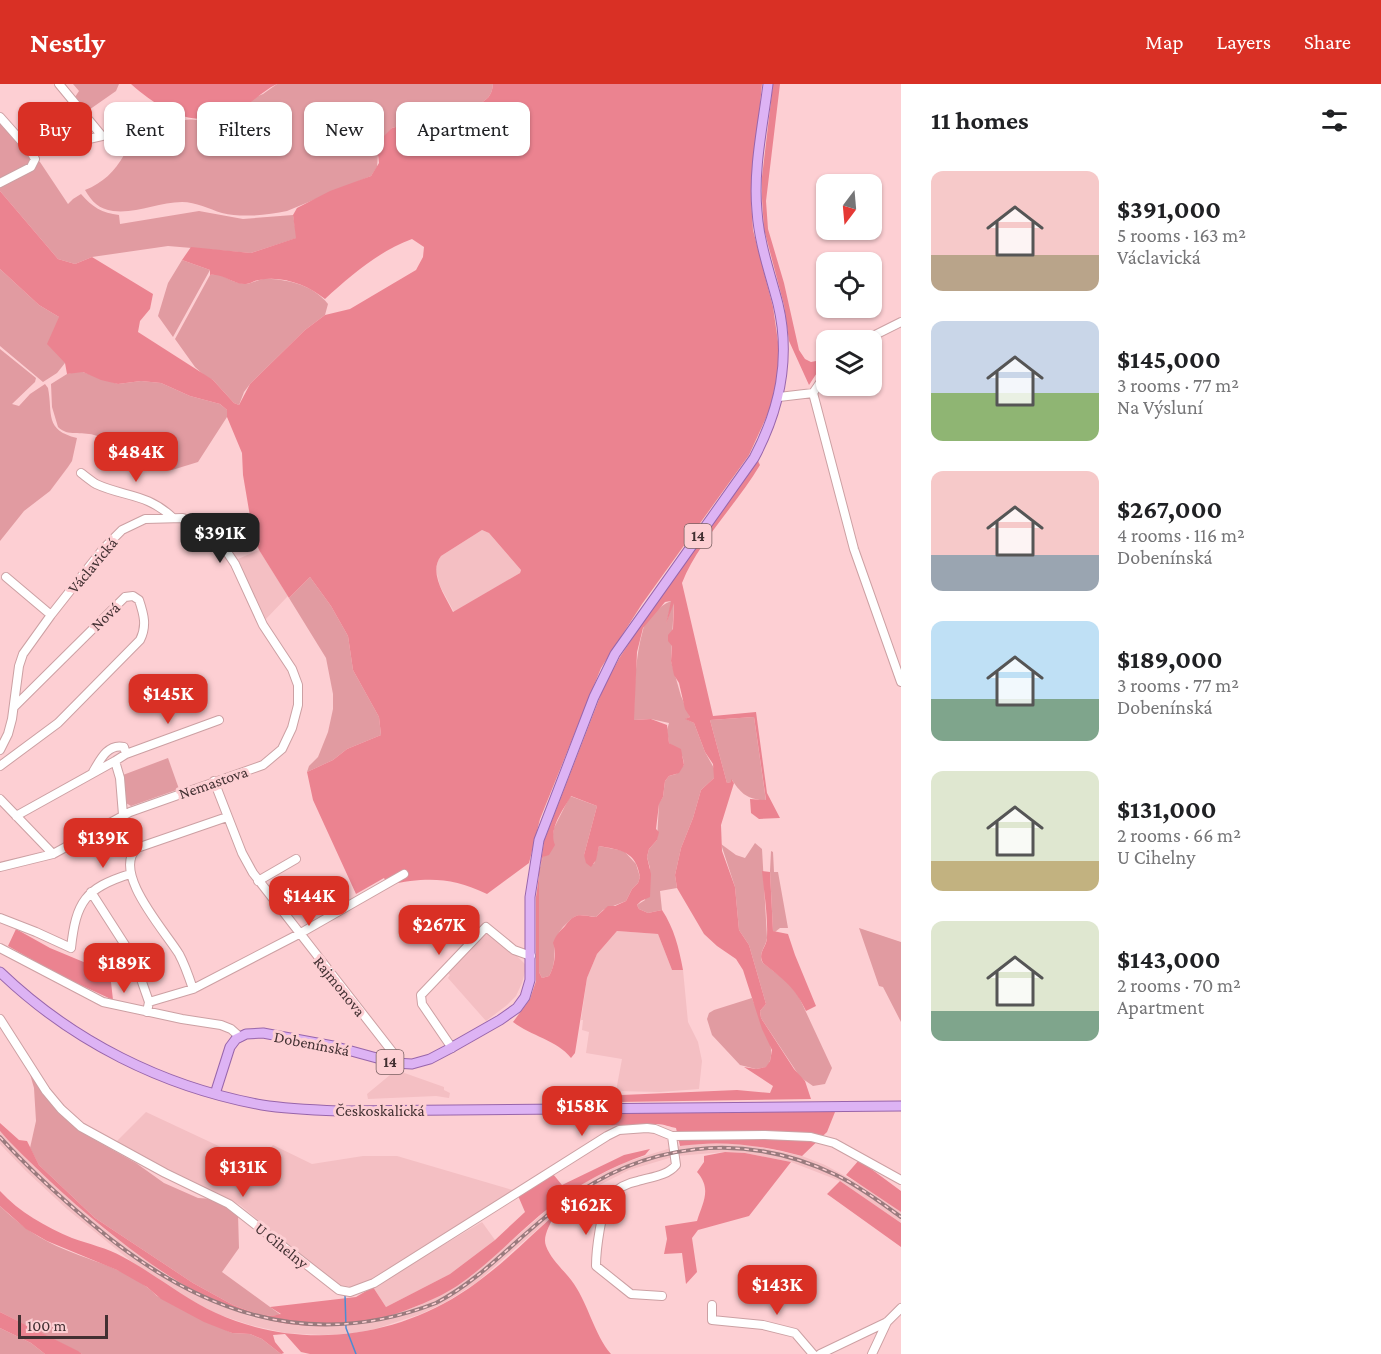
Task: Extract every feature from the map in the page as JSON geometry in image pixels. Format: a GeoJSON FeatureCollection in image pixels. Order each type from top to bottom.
{"type":"FeatureCollection","features":[{"type":"Feature","properties":{"kind":"main road","name":"14"},"geometry":{"type":"LineString","coordinates":[[531,956],[530,897],[539,840],[600,682],[621,644],[754,458],[770,424],[779,397],[783,373],[784,341],[778,306],[759,230],[756,198],[768,84]]}},
{"type":"Feature","properties":{"kind":"main road","name":"Dobenínská"},"geometry":{"type":"LineString","coordinates":[[240,1037],[250,1033],[263,1033],[345,1048],[395,1063],[407,1065],[419,1063],[452,1048],[501,1020],[517,1008],[528,989],[531,956]]}},
{"type":"Feature","properties":{"kind":"main road","name":"Českoskalická"},"geometry":{"type":"LineString","coordinates":[[0,972],[35,1004],[80,1036],[150,1072],[215,1094],[264,1105],[339,1111],[901,1106]]}},
{"type":"Feature","properties":{"kind":"main road"},"geometry":{"type":"LineString","coordinates":[[215,1094],[228,1052],[240,1037]]}},
{"type":"Feature","properties":{"kind":"street"},"geometry":{"type":"LineString","coordinates":[[59,84],[74,102]]}},
{"type":"Feature","properties":{"kind":"street"},"geometry":{"type":"LineString","coordinates":[[0,117],[18,137]]}},
{"type":"Feature","properties":{"kind":"street"},"geometry":{"type":"LineString","coordinates":[[92,124],[102,136],[92,138]]}},
{"type":"Feature","properties":{"kind":"street"},"geometry":{"type":"LineString","coordinates":[[0,183],[31,167],[35,159],[33,156]]}},
{"type":"Feature","properties":{"kind":"street"},"geometry":{"type":"LineString","coordinates":[[882,332],[901,322]]}},
{"type":"Feature","properties":{"kind":"street"},"geometry":{"type":"LineString","coordinates":[[779,397],[813,393],[816,389]]}},
{"type":"Feature","properties":{"kind":"street"},"geometry":{"type":"LineString","coordinates":[[813,393],[854,549],[901,682]]}},
{"type":"Feature","properties":{"kind":"street","name":"Václavická"},"geometry":{"type":"LineString","coordinates":[[81,473],[96,484],[143,498],[166,511],[173,518]]}},
{"type":"Feature","properties":{"kind":"street","name":"Václavická"},"geometry":{"type":"LineString","coordinates":[[0,750],[8,734],[23,654],[103,549],[122,530],[145,519],[183,518],[215,534],[235,564],[256,611]]}},
{"type":"Feature","properties":{"kind":"street"},"geometry":{"type":"LineString","coordinates":[[6,577],[51,615]]}},
{"type":"Feature","properties":{"kind":"street","name":"Nová"},"geometry":{"type":"LineString","coordinates":[[0,766],[58,723],[140,640],[145,624],[139,600],[133,596],[125,597],[14,707]]}},
{"type":"Feature","properties":{"kind":"street","name":"Nemastova"},"geometry":{"type":"LineString","coordinates":[[0,867],[53,855],[123,815],[263,765],[282,749],[292,728],[298,705],[298,685],[292,669],[262,625],[256,611]]}},
{"type":"Feature","properties":{"kind":"street"},"geometry":{"type":"LineString","coordinates":[[16,816],[126,754],[219,720]]}},
{"type":"Feature","properties":{"kind":"street"},"geometry":{"type":"LineString","coordinates":[[93,772],[110,748],[120,745],[124,747],[126,754]]}},
{"type":"Feature","properties":{"kind":"street"},"geometry":{"type":"LineString","coordinates":[[115,761],[120,778],[123,815]]}},
{"type":"Feature","properties":{"kind":"street","name":"Rajmonova"},"geometry":{"type":"LineString","coordinates":[[214,781],[242,853],[258,881],[394,1054],[395,1063]]}},
{"type":"Feature","properties":{"kind":"street"},"geometry":{"type":"LineString","coordinates":[[0,799],[53,855]]}},
{"type":"Feature","properties":{"kind":"street"},"geometry":{"type":"LineString","coordinates":[[193,990],[179,955],[136,889],[130,874],[131,857],[137,848],[227,817]]}},
{"type":"Feature","properties":{"kind":"street"},"geometry":{"type":"LineString","coordinates":[[258,881],[296,859]]}},
{"type":"Feature","properties":{"kind":"street"},"geometry":{"type":"LineString","coordinates":[[0,918],[71,948],[74,924],[81,905],[91,892],[111,880],[130,874]]}},
{"type":"Feature","properties":{"kind":"street"},"geometry":{"type":"LineString","coordinates":[[149,1002],[193,990],[299,934],[404,874]]}},
{"type":"Feature","properties":{"kind":"street"},"geometry":{"type":"LineString","coordinates":[[91,892],[134,959],[149,1002],[147,1012]]}},
{"type":"Feature","properties":{"kind":"street"},"geometry":{"type":"LineString","coordinates":[[452,1048],[422,1005],[421,995],[486,927],[514,950],[531,956]]}},
{"type":"Feature","properties":{"kind":"street"},"geometry":{"type":"LineString","coordinates":[[0,948],[103,1002],[221,1025],[231,1029],[240,1037]]}},
{"type":"Feature","properties":{"kind":"street","name":"U Cihelny"},"geometry":{"type":"LineString","coordinates":[[0,1019],[46,1091],[75,1122],[165,1173],[229,1204],[339,1290],[350,1292],[374,1283],[619,1130],[655,1129],[672,1136],[811,1137],[834,1143],[901,1180]]}},
{"type":"Feature","properties":{"kind":"street"},"geometry":{"type":"LineString","coordinates":[[662,1296],[631,1294],[596,1266],[596,1250],[609,1198],[628,1184],[669,1172],[676,1165],[672,1136]]}},
{"type":"Feature","properties":{"kind":"street"},"geometry":{"type":"LineString","coordinates":[[712,1305],[712,1320],[763,1325],[795,1333],[813,1354]]}},
{"type":"Feature","properties":{"kind":"street"},"geometry":{"type":"LineString","coordinates":[[820,1354],[886,1322],[901,1308]]}},
{"type":"Feature","properties":{"kind":"street"},"geometry":{"type":"LineString","coordinates":[[872,1354],[886,1322]]}},
{"type":"Feature","properties":{"kind":"shaded area"},"geometry":{"type":"Polygon","coordinates":[[[73,84],[119,84],[116,91],[92,108],[92,102],[79,102],[75,97],[79,91],[73,84]]]}},
{"type":"Feature","properties":{"kind":"shaded area"},"geometry":{"type":"Polygon","coordinates":[[[131,84],[277,84],[250,102],[197,102],[197,119],[185,117],[185,102],[155,102],[131,84]]]}},
{"type":"Feature","properties":{"kind":"shaded area"},"geometry":{"type":"Polygon","coordinates":[[[277,84],[493,84],[491,92],[482,102],[396,102],[396,127],[392,128],[384,143],[384,102],[304,102],[304,156],[378,156],[377,167],[371,176],[287,211],[246,216],[222,213],[197,204],[182,202],[130,211],[113,211],[96,204],[85,190],[108,176],[123,156],[185,156],[185,121],[197,120],[197,156],[292,156],[292,102],[242,102],[263,94],[277,84]]]}},
{"type":"Feature","properties":{"kind":"shaded area"},"geometry":{"type":"Polygon","coordinates":[[[493,84],[762,84],[751,198],[753,230],[773,307],[778,342],[778,373],[770,409],[749,455],[642,604],[601,668],[540,819],[529,863],[487,894],[462,884],[439,880],[388,885],[384,878],[356,894],[313,800],[307,772],[333,760],[347,749],[381,735],[379,717],[353,670],[348,636],[331,606],[310,577],[289,598],[259,550],[253,534],[243,475],[242,453],[227,417],[227,410],[220,404],[190,396],[161,383],[141,381],[118,384],[83,372],[67,374],[65,363],[47,344],[59,317],[39,305],[0,269],[0,191],[58,259],[75,264],[92,257],[153,294],[150,309],[140,321],[138,332],[213,380],[234,403],[239,405],[250,384],[305,330],[325,315],[350,309],[416,270],[423,257],[424,247],[412,239],[388,250],[355,273],[325,299],[311,289],[286,280],[268,279],[241,284],[220,276],[210,275],[210,270],[182,260],[191,247],[251,253],[296,238],[293,215],[297,208],[330,191],[371,176],[379,163],[378,156],[384,156],[384,136],[396,127],[396,156],[530,156],[530,102],[482,102],[491,92],[493,84]],[[482,530],[441,556],[436,569],[439,584],[453,612],[520,573],[521,570],[489,533],[482,530]]]}},
{"type":"Feature","properties":{"kind":"shaded area"},"geometry":{"type":"Polygon","coordinates":[[[773,84],[780,84],[766,201],[768,229],[784,283],[799,350],[805,359],[811,362],[816,361],[816,374],[809,385],[789,341],[784,305],[764,229],[762,177],[773,84]]]}},
{"type":"Feature","properties":{"kind":"shaded area"},"geometry":{"type":"Polygon","coordinates":[[[0,120],[18,141],[18,156],[30,156],[40,162],[68,204],[81,194],[98,209],[119,215],[120,224],[199,211],[243,219],[293,215],[297,238],[251,253],[168,246],[92,257],[75,264],[58,259],[0,191],[0,120]]]}},
{"type":"Feature","properties":{"kind":"shaded area"},"geometry":{"type":"Polygon","coordinates":[[[182,260],[210,270],[173,337],[158,316],[168,283],[182,260]]]}},
{"type":"Feature","properties":{"kind":"shaded area"},"geometry":{"type":"Polygon","coordinates":[[[0,269],[39,305],[59,317],[65,363],[57,373],[43,382],[0,346],[0,269]]]}},
{"type":"Feature","properties":{"kind":"shaded area"},"geometry":{"type":"Polygon","coordinates":[[[218,274],[242,284],[263,279],[290,281],[307,287],[328,304],[325,315],[305,330],[250,384],[239,405],[234,403],[213,380],[195,367],[175,339],[210,275],[218,274]]]}},
{"type":"Feature","properties":{"kind":"shaded area"},"geometry":{"type":"Polygon","coordinates":[[[0,349],[36,378],[35,382],[12,404],[19,406],[30,394],[45,384],[48,388],[52,420],[55,426],[66,435],[77,438],[72,461],[68,467],[50,491],[24,511],[0,541],[0,349]]]}},
{"type":"Feature","properties":{"kind":"shaded area"},"geometry":{"type":"Polygon","coordinates":[[[80,371],[118,384],[141,381],[161,383],[190,396],[220,404],[227,410],[227,417],[198,462],[172,470],[134,450],[104,438],[70,433],[58,427],[52,407],[51,384],[67,374],[80,371]]]}},
{"type":"Feature","properties":{"kind":"shaded area"},"geometry":{"type":"Polygon","coordinates":[[[758,461],[760,465],[751,480],[708,538],[682,583],[713,716],[756,712],[767,793],[780,818],[759,819],[751,813],[750,799],[766,800],[754,717],[710,720],[727,783],[731,782],[731,779],[734,783],[721,825],[722,851],[735,887],[739,930],[749,945],[766,1004],[760,1011],[761,1018],[794,1069],[805,1081],[811,1099],[618,1102],[617,1099],[622,1095],[737,1090],[770,1093],[773,1086],[744,1067],[756,1069],[766,1067],[772,1050],[762,1029],[743,970],[736,959],[704,934],[677,888],[675,875],[681,848],[701,790],[714,778],[713,764],[705,752],[694,723],[685,719],[690,717],[685,709],[679,683],[674,675],[671,661],[672,646],[668,641],[668,635],[673,629],[674,603],[666,624],[671,601],[665,602],[643,628],[637,652],[634,720],[651,719],[667,725],[669,743],[681,749],[684,765],[679,773],[669,776],[665,781],[656,829],[659,832],[647,857],[651,874],[650,897],[637,905],[639,909],[648,913],[662,910],[676,938],[683,970],[672,970],[658,934],[617,931],[597,954],[587,978],[575,1053],[571,1058],[551,1042],[513,1022],[530,999],[536,981],[536,897],[539,876],[539,972],[542,978],[549,976],[554,964],[553,943],[572,918],[596,917],[608,906],[615,906],[626,901],[638,883],[640,877],[635,862],[621,851],[599,846],[596,860],[591,867],[586,863],[584,855],[597,806],[571,796],[555,826],[553,839],[555,845],[549,855],[543,857],[540,866],[544,841],[605,684],[651,610],[758,461]]]}},
{"type":"Feature","properties":{"kind":"shaded area"},"geometry":{"type":"Polygon","coordinates":[[[482,530],[489,533],[521,570],[520,573],[454,612],[440,586],[436,570],[437,561],[441,556],[482,530]]]}},
{"type":"Feature","properties":{"kind":"shaded area"},"geometry":{"type":"Polygon","coordinates":[[[259,550],[288,596],[264,621],[238,559],[259,550]]]}},
{"type":"Feature","properties":{"kind":"shaded area"},"geometry":{"type":"Polygon","coordinates":[[[310,577],[331,606],[348,636],[353,670],[379,717],[381,735],[347,749],[333,760],[307,772],[309,766],[318,757],[328,732],[333,709],[333,694],[326,658],[289,598],[310,577]]]}},
{"type":"Feature","properties":{"kind":"shaded area"},"geometry":{"type":"Polygon","coordinates":[[[674,600],[671,661],[690,717],[686,719],[694,723],[715,770],[714,778],[701,790],[681,848],[675,875],[677,888],[660,891],[662,910],[648,913],[639,909],[637,905],[645,900],[650,868],[647,857],[649,849],[657,840],[659,803],[663,797],[665,781],[684,765],[681,754],[669,743],[667,730],[669,723],[651,719],[634,720],[636,675],[644,626],[659,608],[672,601],[666,624],[674,600]]]}},
{"type":"Feature","properties":{"kind":"shaded area"},"geometry":{"type":"Polygon","coordinates":[[[754,717],[766,801],[746,795],[732,780],[727,783],[710,720],[754,717]]]}},
{"type":"Feature","properties":{"kind":"shaded area"},"geometry":{"type":"Polygon","coordinates":[[[168,758],[179,789],[131,806],[126,803],[123,775],[168,758]]]}},
{"type":"Feature","properties":{"kind":"shaded area"},"geometry":{"type":"Polygon","coordinates":[[[570,796],[597,806],[584,855],[594,864],[599,846],[624,851],[636,864],[640,877],[626,901],[603,910],[596,917],[577,916],[563,927],[556,939],[552,969],[549,976],[542,978],[539,972],[539,871],[543,857],[550,852],[554,828],[570,796]]]}},
{"type":"Feature","properties":{"kind":"shaded area"},"geometry":{"type":"Polygon","coordinates":[[[755,843],[762,849],[767,938],[761,960],[789,983],[799,997],[832,1068],[825,1084],[813,1086],[800,1077],[761,1018],[760,1011],[766,1004],[749,945],[739,930],[735,887],[721,844],[736,855],[745,858],[755,843]]]}},
{"type":"Feature","properties":{"kind":"shaded area"},"geometry":{"type":"Polygon","coordinates":[[[771,851],[773,852],[774,872],[778,872],[788,928],[780,928],[775,932],[773,931],[770,871],[771,851]]]}},
{"type":"Feature","properties":{"kind":"shaded area"},"geometry":{"type":"Polygon","coordinates":[[[762,871],[770,872],[773,931],[788,934],[816,1006],[806,1011],[793,989],[761,959],[767,941],[762,871]]]}},
{"type":"Feature","properties":{"kind":"shaded area"},"geometry":{"type":"Polygon","coordinates":[[[859,928],[901,942],[901,1022],[883,987],[879,986],[859,928]]]}},
{"type":"Feature","properties":{"kind":"shaded area"},"geometry":{"type":"Polygon","coordinates":[[[16,929],[50,948],[110,973],[113,1000],[57,974],[8,946],[16,929]]]}},
{"type":"Feature","properties":{"kind":"shaded area"},"geometry":{"type":"Polygon","coordinates":[[[486,930],[516,955],[526,968],[516,996],[486,1021],[448,978],[450,975],[445,971],[486,930]]]}},
{"type":"Feature","properties":{"kind":"shaded area"},"geometry":{"type":"Polygon","coordinates":[[[617,931],[658,934],[672,970],[683,970],[688,1022],[698,1042],[702,1061],[699,1089],[660,1092],[616,1091],[622,1059],[586,1053],[589,1032],[582,1030],[583,1020],[581,1020],[587,978],[597,954],[617,931]]]}},
{"type":"Feature","properties":{"kind":"shaded area"},"geometry":{"type":"Polygon","coordinates":[[[752,998],[767,1032],[771,1051],[767,1067],[756,1069],[740,1065],[712,1035],[707,1019],[709,1013],[714,1010],[752,998]]]}},
{"type":"Feature","properties":{"kind":"shaded area"},"geometry":{"type":"Polygon","coordinates":[[[396,1070],[444,1087],[444,1090],[450,1093],[449,1098],[436,1096],[368,1099],[367,1094],[396,1070]]]}},
{"type":"Feature","properties":{"kind":"shaded area"},"geometry":{"type":"Polygon","coordinates":[[[30,1074],[65,1117],[88,1136],[136,1163],[164,1183],[198,1198],[214,1199],[238,1214],[239,1248],[222,1272],[281,1315],[257,1314],[233,1305],[193,1283],[95,1218],[39,1165],[30,1148],[36,1121],[34,1088],[30,1074]]]}},
{"type":"Feature","properties":{"kind":"shaded area"},"geometry":{"type":"Polygon","coordinates":[[[146,1112],[225,1149],[244,1147],[261,1159],[273,1145],[312,1164],[363,1156],[397,1156],[516,1191],[389,1270],[357,1287],[336,1285],[240,1205],[224,1197],[196,1193],[115,1143],[146,1112]]]}},
{"type":"Feature","properties":{"kind":"shaded area"},"geometry":{"type":"Polygon","coordinates":[[[585,1112],[835,1112],[827,1132],[802,1156],[741,1145],[711,1143],[680,1146],[676,1128],[660,1124],[607,1125],[590,1121],[584,1116],[585,1112]]]}},
{"type":"Feature","properties":{"kind":"shaded area"},"geometry":{"type":"Polygon","coordinates":[[[0,1123],[19,1140],[27,1141],[39,1165],[95,1218],[193,1283],[233,1305],[257,1314],[272,1316],[281,1314],[270,1307],[356,1297],[373,1287],[386,1307],[450,1274],[495,1240],[525,1212],[516,1191],[548,1168],[562,1185],[624,1155],[650,1149],[645,1155],[607,1171],[561,1199],[481,1267],[440,1296],[386,1317],[348,1325],[312,1326],[277,1322],[244,1313],[211,1300],[149,1263],[48,1180],[0,1131],[0,1123]]]}},
{"type":"Feature","properties":{"kind":"shaded area"},"geometry":{"type":"Polygon","coordinates":[[[0,1131],[73,1202],[165,1274],[221,1306],[252,1317],[287,1324],[349,1325],[418,1306],[471,1276],[549,1208],[583,1183],[626,1162],[674,1147],[695,1144],[746,1144],[802,1156],[825,1165],[874,1192],[901,1212],[901,1223],[840,1181],[791,1162],[745,1153],[725,1152],[676,1156],[629,1170],[588,1191],[554,1215],[476,1283],[446,1302],[421,1314],[375,1329],[350,1334],[286,1333],[250,1325],[217,1314],[179,1294],[132,1262],[67,1209],[26,1171],[0,1144],[0,1131]]]}},
{"type":"Feature","properties":{"kind":"shaded area"},"geometry":{"type":"Polygon","coordinates":[[[725,1152],[745,1153],[791,1162],[749,1216],[698,1230],[692,1238],[697,1272],[686,1284],[682,1253],[664,1254],[667,1239],[665,1226],[697,1221],[704,1202],[705,1190],[702,1178],[697,1172],[704,1162],[704,1156],[725,1152]]]}},
{"type":"Feature","properties":{"kind":"shaded area"},"geometry":{"type":"Polygon","coordinates":[[[859,1160],[901,1191],[901,1212],[846,1175],[859,1160]]]}},
{"type":"Feature","properties":{"kind":"shaded area"},"geometry":{"type":"Polygon","coordinates":[[[840,1181],[901,1223],[901,1247],[827,1194],[840,1181]]]}},
{"type":"Feature","properties":{"kind":"shaded area"},"geometry":{"type":"Polygon","coordinates":[[[0,1191],[16,1206],[43,1224],[72,1238],[117,1254],[216,1313],[277,1332],[309,1335],[372,1330],[432,1310],[485,1276],[554,1215],[546,1234],[546,1246],[551,1256],[571,1279],[600,1338],[611,1354],[310,1354],[301,1352],[285,1334],[273,1335],[275,1342],[284,1353],[281,1354],[262,1339],[250,1334],[232,1333],[204,1322],[161,1299],[147,1287],[117,1270],[47,1241],[26,1229],[0,1206],[0,1191]]]}},
{"type":"Feature","properties":{"kind":"shaded area"},"geometry":{"type":"Polygon","coordinates":[[[0,1206],[23,1226],[48,1242],[126,1274],[157,1296],[232,1333],[250,1334],[262,1339],[281,1354],[82,1354],[0,1312],[0,1206]]]}},
{"type":"Feature","properties":{"kind":"shaded area"},"geometry":{"type":"Polygon","coordinates":[[[482,1222],[495,1240],[450,1274],[386,1307],[373,1287],[482,1222]]]}},
{"type":"Feature","properties":{"kind":"shaded area"},"geometry":{"type":"Polygon","coordinates":[[[0,1312],[82,1354],[45,1354],[31,1343],[0,1328],[0,1312]]]}},
{"type":"Feature","properties":{"kind":"shaded area"},"geometry":{"type":"Polygon","coordinates":[[[0,1328],[31,1343],[45,1354],[0,1354],[0,1328]]]}},
{"type":"Feature","properties":{"kind":"waterway"},"geometry":{"type":"LineString","coordinates":[[345,1295],[346,1328],[356,1354]]}},
{"type":"Feature","properties":{"kind":"railway"},"geometry":{"type":"LineString","coordinates":[[0,1137],[44,1182],[91,1223],[129,1253],[169,1279],[210,1300],[252,1314],[296,1323],[341,1324],[388,1318],[436,1303],[470,1281],[546,1216],[594,1183],[626,1167],[660,1156],[695,1149],[730,1148],[765,1152],[801,1161],[845,1179],[901,1217]]}}]}
